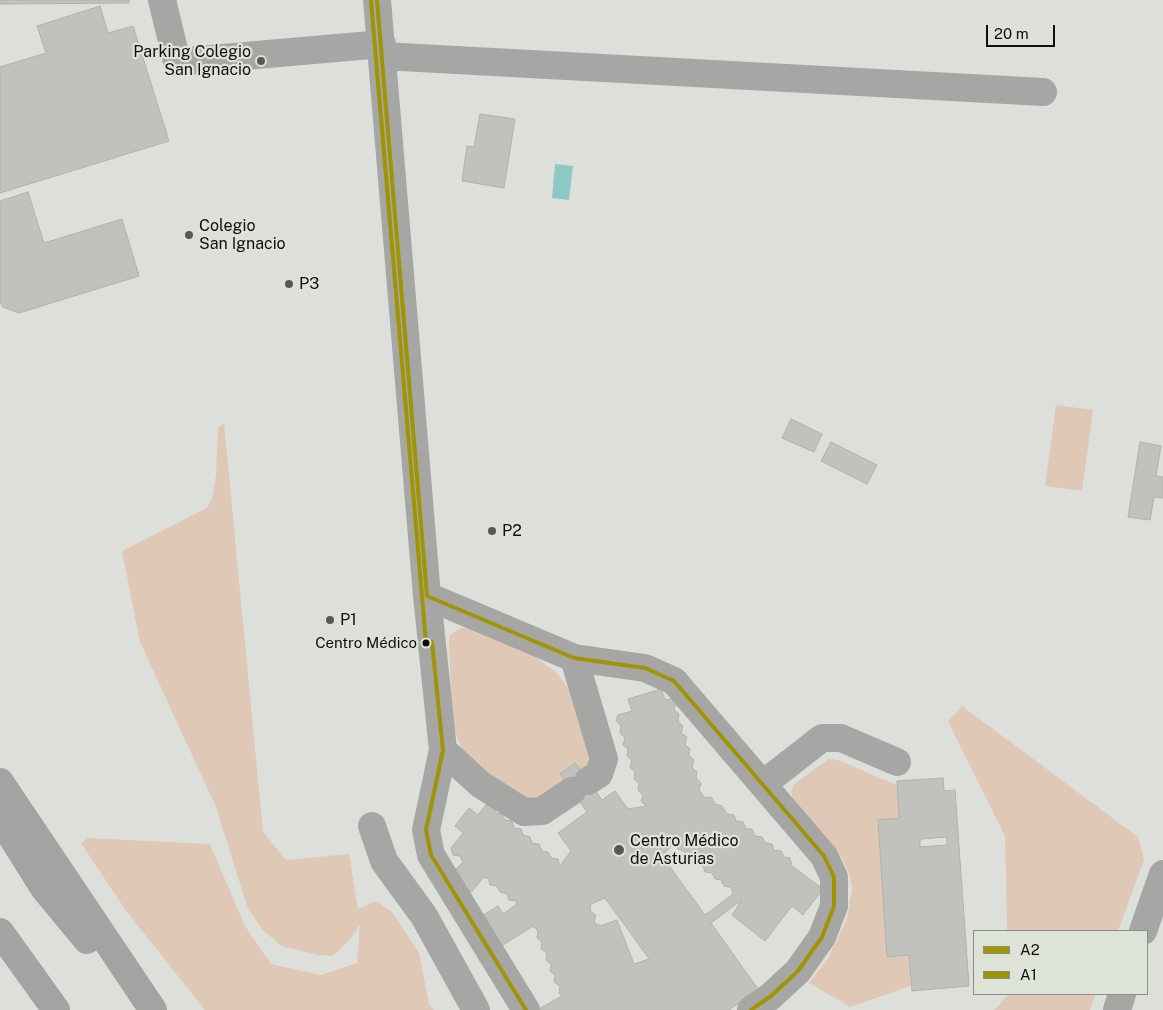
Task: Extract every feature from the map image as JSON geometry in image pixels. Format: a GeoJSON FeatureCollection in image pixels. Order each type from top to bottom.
{"type":"FeatureCollection","features":[{"type":"Feature","properties":{"kind":"highway"},"geometry":{"type":"LineString","coordinates":[[0,782],[153,1010]]}},
{"type":"Feature","properties":{"kind":"highway"},"geometry":{"type":"LineString","coordinates":[[0,818],[44,888],[145,1010]]}},
{"type":"Feature","properties":{"kind":"highway"},"geometry":{"type":"LineString","coordinates":[[0,932],[56,1010]]}},
{"type":"Feature","properties":{"kind":"street"},"geometry":{"type":"LineString","coordinates":[[162,0],[177,62],[383,50],[1043,92]]}},
{"type":"Feature","properties":{"kind":"street"},"geometry":{"type":"LineString","coordinates":[[377,0],[383,50],[427,596],[443,750],[426,830],[431,854],[526,1010]]}},
{"type":"Feature","properties":{"kind":"street"},"geometry":{"type":"LineString","coordinates":[[427,596],[574,658],[645,668],[674,681],[824,856],[834,877],[834,906],[822,937],[798,971],[771,996],[751,1010]]}},
{"type":"Feature","properties":{"kind":"street"},"geometry":{"type":"LineString","coordinates":[[443,750],[480,784],[524,812],[542,811],[599,774],[604,759],[574,658]]}},
{"type":"Feature","properties":{"kind":"street"},"geometry":{"type":"LineString","coordinates":[[763,784],[822,738],[841,738],[897,762]]}},
{"type":"Feature","properties":{"kind":"street"},"geometry":{"type":"LineString","coordinates":[[372,826],[384,861],[424,916],[476,1010]]}},
{"type":"Feature","properties":{"kind":"street"},"geometry":{"type":"LineString","coordinates":[[1143,930],[1163,874]]}},
{"type":"Feature","properties":{"kind":"street"},"geometry":{"type":"LineString","coordinates":[[1116,1010],[1122,995]]}},
{"type":"Feature","properties":{"kind":"shaded area"},"geometry":{"type":"Polygon","coordinates":[[[1056,405],[1093,410],[1082,491],[1045,486],[1056,405]]]}},
{"type":"Feature","properties":{"kind":"shaded area"},"geometry":{"type":"Polygon","coordinates":[[[224,423],[263,832],[286,860],[349,854],[358,909],[376,901],[392,912],[419,953],[429,1004],[434,1010],[205,1010],[127,912],[81,843],[88,838],[210,844],[245,926],[271,964],[321,975],[357,963],[360,925],[350,939],[333,956],[318,955],[281,946],[261,928],[247,906],[216,807],[140,642],[122,551],[207,508],[212,499],[216,475],[218,428],[224,423]]]}},
{"type":"Feature","properties":{"kind":"shaded area"},"geometry":{"type":"Polygon","coordinates":[[[460,628],[468,628],[533,655],[558,674],[574,696],[591,760],[587,767],[546,797],[532,801],[476,765],[462,749],[452,724],[449,642],[450,635],[460,628]]]}},
{"type":"Feature","properties":{"kind":"shaded area"},"geometry":{"type":"Polygon","coordinates":[[[962,706],[1138,837],[1144,860],[1118,930],[1007,930],[1005,836],[948,721],[962,706]]]}},
{"type":"Feature","properties":{"kind":"shaded area"},"geometry":{"type":"Polygon","coordinates":[[[829,759],[838,760],[897,785],[899,818],[878,820],[887,957],[909,955],[911,986],[850,1007],[809,983],[828,958],[847,919],[852,888],[849,873],[842,858],[793,800],[791,791],[794,784],[829,759]]]}},
{"type":"Feature","properties":{"kind":"shaded area"},"geometry":{"type":"Polygon","coordinates":[[[1008,995],[1096,995],[1090,1010],[994,1010],[1008,995]]]}},
{"type":"Feature","properties":{"kind":"water"},"geometry":{"type":"Polygon","coordinates":[[[555,164],[573,166],[569,200],[552,198],[555,164]]]}},
{"type":"Feature","properties":{"kind":"building"},"geometry":{"type":"Polygon","coordinates":[[[0,0],[129,0],[129,3],[0,4],[0,0]]]}},
{"type":"Feature","properties":{"kind":"building"},"geometry":{"type":"Polygon","coordinates":[[[100,6],[108,33],[133,26],[169,141],[0,193],[0,67],[46,53],[37,26],[100,6]]]}},
{"type":"Feature","properties":{"kind":"building"},"geometry":{"type":"Polygon","coordinates":[[[480,114],[515,119],[504,188],[462,181],[467,146],[474,147],[480,114]]]}},
{"type":"Feature","properties":{"kind":"building"},"geometry":{"type":"Polygon","coordinates":[[[28,192],[44,243],[122,219],[139,276],[19,313],[3,307],[0,302],[0,201],[28,192]]]}},
{"type":"Feature","properties":{"kind":"building"},"geometry":{"type":"Polygon","coordinates":[[[791,419],[822,434],[814,452],[782,438],[791,419]]]}},
{"type":"Feature","properties":{"kind":"building"},"geometry":{"type":"Polygon","coordinates":[[[831,442],[877,465],[867,484],[821,461],[831,442]]]}},
{"type":"Feature","properties":{"kind":"building"},"geometry":{"type":"Polygon","coordinates":[[[1140,442],[1161,446],[1156,476],[1163,477],[1163,498],[1154,497],[1150,520],[1128,517],[1140,442]]]}},
{"type":"Feature","properties":{"kind":"building","name":"Centro Médico de Asturias"},"geometry":{"type":"Polygon","coordinates":[[[661,689],[665,700],[671,699],[676,703],[674,710],[679,714],[678,721],[683,726],[681,733],[687,737],[685,744],[690,749],[689,755],[694,760],[692,767],[697,772],[696,778],[701,783],[699,790],[705,798],[711,797],[715,804],[722,806],[727,814],[734,815],[736,821],[743,822],[746,829],[752,829],[755,836],[762,837],[765,843],[772,844],[774,850],[781,851],[784,857],[790,858],[792,866],[823,889],[803,915],[792,906],[765,941],[732,915],[742,900],[711,923],[758,989],[729,1010],[537,1010],[562,996],[559,993],[560,986],[554,982],[555,975],[550,971],[551,964],[546,960],[547,953],[541,949],[542,942],[537,938],[538,931],[533,926],[500,947],[482,916],[498,906],[503,914],[517,904],[516,901],[509,900],[507,894],[500,892],[497,886],[490,885],[488,878],[483,878],[469,895],[454,871],[463,862],[460,856],[453,855],[451,848],[463,833],[455,826],[469,808],[478,815],[486,805],[493,806],[496,813],[502,814],[505,820],[512,821],[514,828],[521,829],[523,835],[530,837],[532,843],[539,844],[542,851],[548,852],[551,858],[558,859],[560,866],[571,851],[558,833],[587,812],[560,774],[575,763],[602,800],[615,791],[628,809],[646,806],[641,801],[643,795],[638,790],[639,783],[634,779],[635,772],[630,767],[632,760],[627,756],[628,749],[623,745],[625,738],[620,733],[621,726],[616,721],[618,715],[632,711],[628,699],[661,689]],[[675,842],[662,856],[705,915],[733,894],[731,887],[724,886],[721,880],[715,879],[712,873],[705,872],[703,866],[696,865],[693,858],[687,857],[684,851],[678,849],[675,842]],[[605,898],[591,904],[590,911],[596,915],[594,922],[600,926],[617,920],[634,964],[649,959],[637,942],[605,898]]]}},
{"type":"Feature","properties":{"kind":"building"},"geometry":{"type":"Polygon","coordinates":[[[943,778],[944,791],[955,790],[969,986],[912,991],[909,955],[887,957],[878,820],[899,818],[897,781],[943,778]],[[947,837],[920,839],[920,847],[947,845],[947,837]]]}},
{"type":"Feature","properties":{"kind":"transit line","name":"A2"},"geometry":{"type":"LineString","coordinates":[[377,0],[427,596],[574,658],[645,668],[674,681],[824,856],[834,877],[834,906],[822,937],[798,971],[771,996],[751,1010]]}},
{"type":"Feature","properties":{"kind":"transit line","name":"A1"},"geometry":{"type":"LineString","coordinates":[[371,1],[426,643]]}},
{"type":"Feature","properties":{"kind":"transit line","name":"A2"},"geometry":{"type":"LineString","coordinates":[[432,642],[443,750],[426,830],[431,855],[526,1010]]}},
{"type":"Feature","properties":{"kind":"place","name":"Parking Colegio San Ignacio"},"geometry":{"type":"Point","coordinates":[261,61]}},
{"type":"Feature","properties":{"kind":"place","name":"Colegio San Ignacio"},"geometry":{"type":"Point","coordinates":[189,235]}},
{"type":"Feature","properties":{"kind":"place","name":"P3"},"geometry":{"type":"Point","coordinates":[289,284]}},
{"type":"Feature","properties":{"kind":"place","name":"P2"},"geometry":{"type":"Point","coordinates":[492,531]}},
{"type":"Feature","properties":{"kind":"place","name":"P1"},"geometry":{"type":"Point","coordinates":[330,620]}},
{"type":"Feature","properties":{"kind":"place","name":"Centro Médico"},"geometry":{"type":"Point","coordinates":[426,643]}},
{"type":"Feature","properties":{"kind":"place","name":"Centro Médico de Asturias"},"geometry":{"type":"Point","coordinates":[619,850]}}]}
